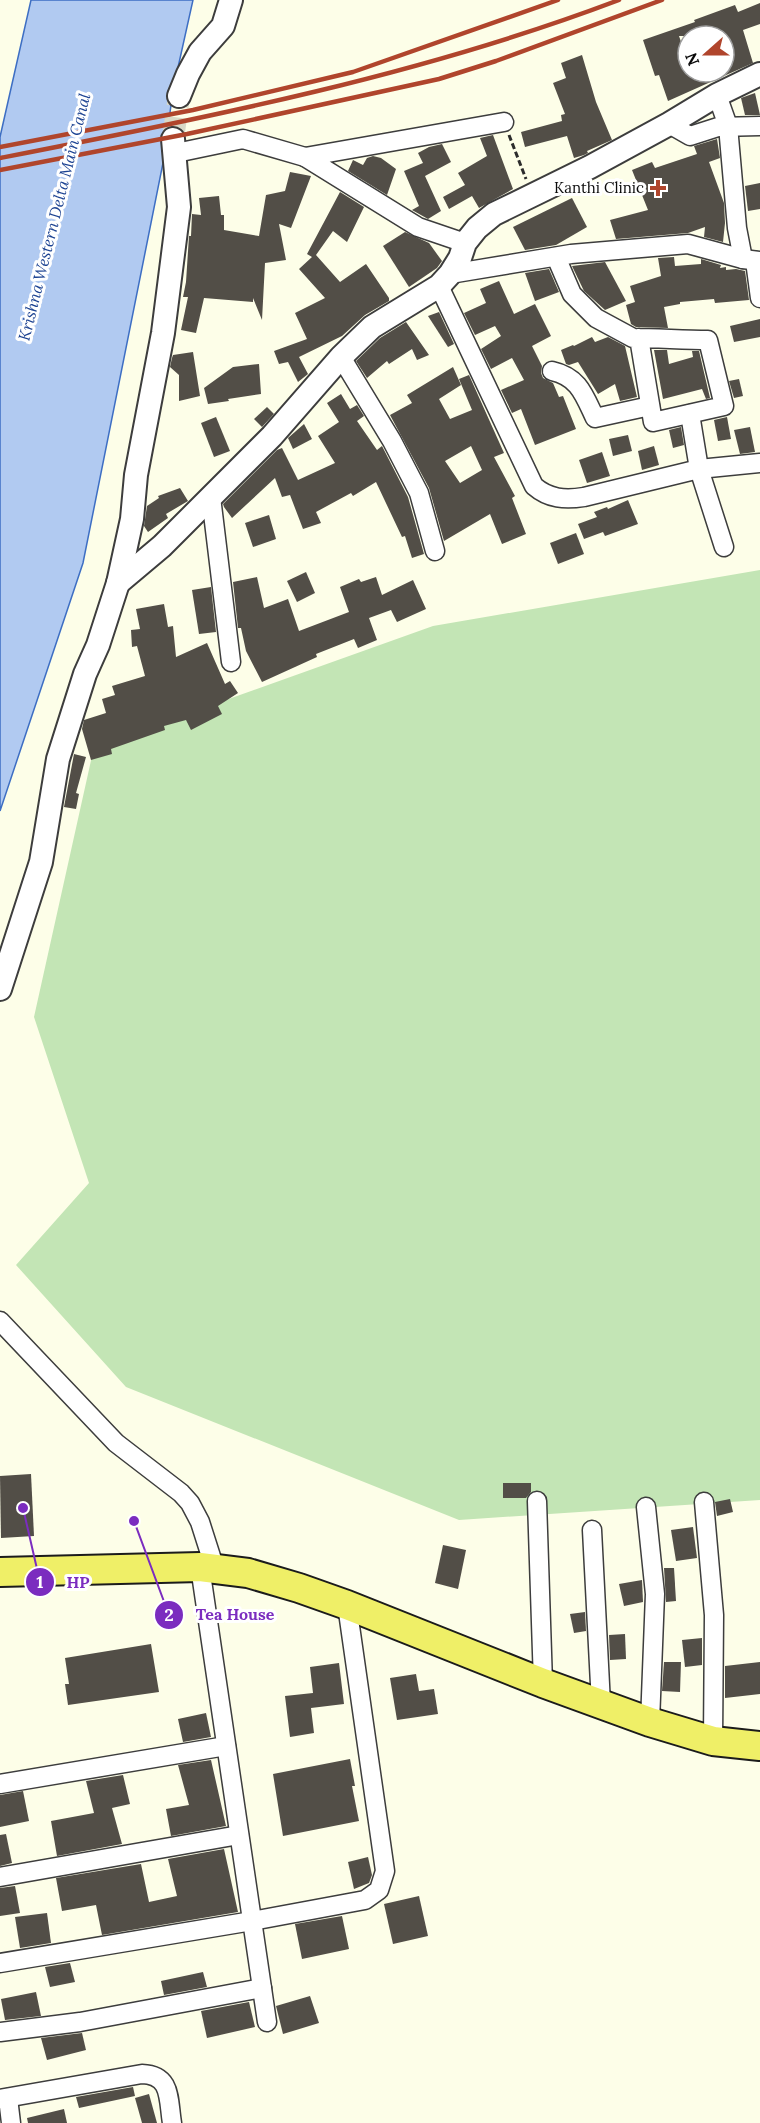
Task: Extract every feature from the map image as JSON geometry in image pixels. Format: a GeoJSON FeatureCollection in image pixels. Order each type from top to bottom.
{"type":"FeatureCollection","features":[{"type":"Feature","properties":{"kind":"main road"},"geometry":{"type":"LineString","coordinates":[[0,1572],[207,1568],[248,1573],[347,1605],[543,1683],[650,1722],[713,1741],[760,1746]]}},
{"type":"Feature","properties":{"kind":"street"},"geometry":{"type":"LineString","coordinates":[[179,96],[200,52],[223,26],[231,0]]}},
{"type":"Feature","properties":{"kind":"street"},"geometry":{"type":"LineString","coordinates":[[118,583],[162,546],[272,436],[341,357],[372,327],[444,280],[460,258],[465,243],[477,228],[494,214],[590,167],[717,95],[760,74]]}},
{"type":"Feature","properties":{"kind":"street"},"geometry":{"type":"LineString","coordinates":[[717,95],[728,126],[737,228],[753,260],[760,298]]}},
{"type":"Feature","properties":{"kind":"street"},"geometry":{"type":"LineString","coordinates":[[305,157],[504,122]]}},
{"type":"Feature","properties":{"kind":"street"},"geometry":{"type":"LineString","coordinates":[[669,124],[690,136],[718,127],[760,126]]}},
{"type":"Feature","properties":{"kind":"street"},"geometry":{"type":"LineString","coordinates":[[0,989],[41,862],[58,759],[118,583],[132,519],[136,475],[164,333],[179,207],[175,146],[243,139],[305,157],[418,227],[465,243]]}},
{"type":"Feature","properties":{"kind":"street"},"geometry":{"type":"LineString","coordinates":[[444,280],[571,254],[688,244],[753,260]]}},
{"type":"Feature","properties":{"kind":"street"},"geometry":{"type":"LineString","coordinates":[[556,257],[572,294],[596,318],[633,338],[639,338],[708,340],[724,406],[653,422],[639,338]]}},
{"type":"Feature","properties":{"kind":"street"},"geometry":{"type":"LineString","coordinates":[[444,280],[534,486],[540,491],[559,498],[584,497],[699,469],[760,463]]}},
{"type":"Feature","properties":{"kind":"street"},"geometry":{"type":"LineString","coordinates":[[341,357],[392,441],[419,493],[435,550]]}},
{"type":"Feature","properties":{"kind":"street"},"geometry":{"type":"LineString","coordinates":[[552,371],[562,373],[579,385],[595,418],[651,406]]}},
{"type":"Feature","properties":{"kind":"street"},"geometry":{"type":"LineString","coordinates":[[690,414],[699,469],[724,547]]}},
{"type":"Feature","properties":{"kind":"street"},"geometry":{"type":"LineString","coordinates":[[210,497],[231,663]]}},
{"type":"Feature","properties":{"kind":"street"},"geometry":{"type":"LineString","coordinates":[[0,1321],[116,1443],[181,1493],[190,1503],[200,1522],[226,1746],[267,2022]]}},
{"type":"Feature","properties":{"kind":"street"},"geometry":{"type":"LineString","coordinates":[[537,1501],[543,1683]]}},
{"type":"Feature","properties":{"kind":"street"},"geometry":{"type":"LineString","coordinates":[[704,1502],[714,1615],[713,1741]]}},
{"type":"Feature","properties":{"kind":"street"},"geometry":{"type":"LineString","coordinates":[[646,1507],[655,1594],[650,1722]]}},
{"type":"Feature","properties":{"kind":"street"},"geometry":{"type":"LineString","coordinates":[[592,1530],[602,1704]]}},
{"type":"Feature","properties":{"kind":"street"},"geometry":{"type":"LineString","coordinates":[[0,1963],[365,1900],[379,1890],[385,1871],[347,1605]]}},
{"type":"Feature","properties":{"kind":"street"},"geometry":{"type":"LineString","coordinates":[[0,1784],[226,1746]]}},
{"type":"Feature","properties":{"kind":"street"},"geometry":{"type":"LineString","coordinates":[[0,1877],[239,1835]]}},
{"type":"Feature","properties":{"kind":"street"},"geometry":{"type":"LineString","coordinates":[[0,2032],[80,2022],[262,1988]]}},
{"type":"Feature","properties":{"kind":"street"},"geometry":{"type":"LineString","coordinates":[[11,2123],[4,2099],[141,2074],[153,2074],[162,2079],[167,2089],[172,2123]]}},
{"type":"Feature","properties":{"kind":"path"},"geometry":{"type":"LineString","coordinates":[[504,122],[532,195]]}},
{"type":"Feature","properties":{"kind":"green space"},"geometry":{"type":"Polygon","coordinates":[[[760,570],[760,1500],[459,1520],[126,1387],[16,1265],[89,1183],[34,1017],[94,747],[433,626],[760,570]]]}},
{"type":"Feature","properties":{"kind":"water","name":"Krishna Western Delta Main Canal"},"geometry":{"type":"Polygon","coordinates":[[[31,0],[193,0],[173,90],[164,158],[83,563],[0,811],[0,137],[31,0]]]}},
{"type":"Feature","properties":{"kind":"building"},"geometry":{"type":"Polygon","coordinates":[[[760,3],[760,24],[743,30],[753,63],[736,71],[736,24],[689,24],[695,22],[694,20],[735,5],[738,12],[760,3]]]}},
{"type":"Feature","properties":{"kind":"building"},"geometry":{"type":"Polygon","coordinates":[[[676,29],[676,84],[706,84],[668,101],[659,75],[655,76],[643,40],[676,29]]]}},
{"type":"Feature","properties":{"kind":"building"},"geometry":{"type":"Polygon","coordinates":[[[582,55],[596,102],[612,140],[574,158],[567,136],[525,147],[521,132],[562,121],[561,115],[565,114],[553,83],[566,78],[561,63],[582,55]]]}},
{"type":"Feature","properties":{"kind":"building"},"geometry":{"type":"Polygon","coordinates":[[[755,93],[760,115],[745,115],[741,98],[755,93]]]}},
{"type":"Feature","properties":{"kind":"building"},"geometry":{"type":"Polygon","coordinates":[[[493,135],[513,189],[479,208],[472,196],[449,209],[443,197],[465,185],[458,173],[487,156],[480,138],[493,135]]]}},
{"type":"Feature","properties":{"kind":"building"},"geometry":{"type":"Polygon","coordinates":[[[717,139],[720,158],[709,162],[724,203],[723,242],[704,237],[705,227],[688,233],[616,239],[610,220],[648,210],[632,170],[652,162],[655,168],[697,154],[694,146],[717,139]]]}},
{"type":"Feature","properties":{"kind":"building"},"geometry":{"type":"Polygon","coordinates":[[[442,144],[451,162],[425,176],[441,211],[428,219],[412,210],[419,206],[404,171],[423,163],[418,153],[442,144]]]}},
{"type":"Feature","properties":{"kind":"building"},"geometry":{"type":"Polygon","coordinates":[[[373,156],[381,158],[396,169],[387,195],[348,171],[353,160],[363,165],[367,158],[373,156]]]}},
{"type":"Feature","properties":{"kind":"building"},"geometry":{"type":"Polygon","coordinates":[[[290,172],[311,176],[291,228],[279,224],[286,260],[265,263],[262,320],[253,298],[253,302],[204,298],[196,333],[181,330],[188,297],[183,297],[192,214],[201,215],[199,198],[219,196],[221,215],[224,215],[224,230],[259,236],[266,195],[285,191],[290,172]]]}},
{"type":"Feature","properties":{"kind":"building"},"geometry":{"type":"Polygon","coordinates":[[[760,183],[760,209],[748,211],[745,186],[760,183]]]}},
{"type":"Feature","properties":{"kind":"building"},"geometry":{"type":"Polygon","coordinates":[[[340,192],[364,207],[347,242],[333,231],[316,255],[340,282],[366,264],[389,301],[365,315],[342,336],[299,357],[308,374],[298,382],[288,362],[279,364],[274,351],[307,339],[295,313],[325,298],[299,269],[312,257],[307,254],[340,192]]]}},
{"type":"Feature","properties":{"kind":"building"},"geometry":{"type":"Polygon","coordinates":[[[572,198],[587,227],[556,245],[525,250],[513,227],[572,198]]]}},
{"type":"Feature","properties":{"kind":"building"},"geometry":{"type":"Polygon","coordinates":[[[405,232],[429,243],[442,261],[437,268],[409,287],[383,246],[405,232]]]}},
{"type":"Feature","properties":{"kind":"building"},"geometry":{"type":"Polygon","coordinates":[[[674,257],[675,266],[701,264],[701,259],[721,265],[720,268],[726,267],[726,270],[745,271],[749,300],[715,303],[714,299],[680,302],[680,304],[664,307],[668,328],[636,327],[631,324],[626,305],[635,302],[630,286],[661,276],[658,258],[674,257]]]}},
{"type":"Feature","properties":{"kind":"building"},"geometry":{"type":"Polygon","coordinates":[[[605,262],[626,301],[605,310],[584,291],[572,266],[605,262]]]}},
{"type":"Feature","properties":{"kind":"building"},"geometry":{"type":"Polygon","coordinates":[[[549,269],[559,292],[535,301],[525,273],[549,269]]]}},
{"type":"Feature","properties":{"kind":"building"},"geometry":{"type":"Polygon","coordinates":[[[499,281],[514,314],[535,304],[551,336],[532,346],[542,366],[543,378],[553,383],[559,397],[563,396],[576,429],[535,445],[521,409],[512,413],[501,390],[524,380],[512,358],[491,369],[481,349],[501,336],[495,326],[475,335],[464,313],[486,303],[480,289],[499,281]]]}},
{"type":"Feature","properties":{"kind":"building"},"geometry":{"type":"Polygon","coordinates":[[[439,312],[454,344],[448,347],[428,316],[439,312]]]}},
{"type":"Feature","properties":{"kind":"building"},"geometry":{"type":"Polygon","coordinates":[[[760,319],[760,337],[734,342],[730,326],[760,319]]]}},
{"type":"Feature","properties":{"kind":"building"},"geometry":{"type":"Polygon","coordinates":[[[406,322],[429,355],[417,360],[412,349],[389,364],[387,361],[367,378],[356,361],[380,338],[406,322]]]}},
{"type":"Feature","properties":{"kind":"building"},"geometry":{"type":"Polygon","coordinates":[[[592,337],[595,342],[608,337],[625,346],[637,397],[620,401],[615,384],[598,394],[578,362],[566,364],[561,350],[592,337]]]}},
{"type":"Feature","properties":{"kind":"building"},"geometry":{"type":"Polygon","coordinates":[[[654,350],[667,350],[669,364],[693,357],[692,351],[699,351],[710,398],[706,399],[702,389],[663,399],[654,350]]]}},
{"type":"Feature","properties":{"kind":"building"},"geometry":{"type":"Polygon","coordinates":[[[193,352],[200,396],[179,401],[179,375],[170,367],[172,358],[173,355],[193,352]]]}},
{"type":"Feature","properties":{"kind":"building"},"geometry":{"type":"Polygon","coordinates":[[[259,364],[261,394],[208,404],[204,388],[233,367],[259,364]]]}},
{"type":"Feature","properties":{"kind":"building"},"geometry":{"type":"Polygon","coordinates":[[[453,367],[461,385],[439,399],[450,419],[472,410],[459,379],[469,375],[504,453],[494,457],[515,496],[512,498],[526,534],[502,544],[490,514],[444,541],[429,488],[390,415],[412,403],[407,395],[453,367]],[[471,446],[445,461],[460,483],[482,470],[471,446]]]}},
{"type":"Feature","properties":{"kind":"building"},"geometry":{"type":"Polygon","coordinates":[[[739,379],[743,396],[734,398],[729,381],[739,379]]]}},
{"type":"Feature","properties":{"kind":"building"},"geometry":{"type":"Polygon","coordinates":[[[341,394],[350,409],[357,405],[364,416],[357,421],[377,450],[382,446],[408,497],[424,554],[412,558],[405,536],[402,537],[376,482],[353,496],[351,493],[316,512],[321,523],[303,529],[290,495],[282,497],[275,478],[232,518],[224,507],[223,504],[277,450],[282,448],[298,480],[335,463],[318,436],[339,422],[327,403],[341,394]]]}},
{"type":"Feature","properties":{"kind":"building"},"geometry":{"type":"Polygon","coordinates":[[[267,407],[274,414],[262,427],[254,419],[267,407]]]}},
{"type":"Feature","properties":{"kind":"building"},"geometry":{"type":"Polygon","coordinates":[[[216,417],[230,451],[214,457],[201,423],[216,417]]]}},
{"type":"Feature","properties":{"kind":"building"},"geometry":{"type":"Polygon","coordinates":[[[727,417],[731,439],[718,441],[714,420],[727,417]]]}},
{"type":"Feature","properties":{"kind":"building"},"geometry":{"type":"Polygon","coordinates":[[[304,424],[312,439],[293,449],[288,438],[304,424]]]}},
{"type":"Feature","properties":{"kind":"building"},"geometry":{"type":"Polygon","coordinates":[[[681,427],[684,445],[673,448],[669,430],[681,427]]]}},
{"type":"Feature","properties":{"kind":"building"},"geometry":{"type":"Polygon","coordinates":[[[750,427],[755,452],[740,454],[734,430],[750,427]]]}},
{"type":"Feature","properties":{"kind":"building"},"geometry":{"type":"Polygon","coordinates":[[[628,435],[632,451],[613,456],[609,439],[628,435]]]}},
{"type":"Feature","properties":{"kind":"building"},"geometry":{"type":"Polygon","coordinates":[[[654,446],[659,465],[642,470],[638,451],[654,446]]]}},
{"type":"Feature","properties":{"kind":"building"},"geometry":{"type":"Polygon","coordinates":[[[602,452],[610,476],[587,483],[579,460],[602,452]]]}},
{"type":"Feature","properties":{"kind":"building"},"geometry":{"type":"Polygon","coordinates":[[[180,488],[188,501],[166,514],[168,518],[148,532],[144,526],[147,506],[159,498],[158,496],[180,488]]]}},
{"type":"Feature","properties":{"kind":"building"},"geometry":{"type":"Polygon","coordinates":[[[628,500],[638,524],[605,536],[603,532],[584,539],[578,524],[597,517],[594,512],[607,507],[608,509],[628,500]]]}},
{"type":"Feature","properties":{"kind":"building"},"geometry":{"type":"Polygon","coordinates":[[[269,515],[276,539],[253,547],[245,523],[269,515]]]}},
{"type":"Feature","properties":{"kind":"building"},"geometry":{"type":"Polygon","coordinates":[[[576,533],[584,554],[558,564],[550,543],[576,533]]]}},
{"type":"Feature","properties":{"kind":"building"},"geometry":{"type":"Polygon","coordinates":[[[306,572],[315,593],[297,602],[287,581],[306,572]]]}},
{"type":"Feature","properties":{"kind":"building"},"geometry":{"type":"Polygon","coordinates":[[[257,577],[264,608],[288,599],[299,631],[349,612],[340,587],[359,579],[361,582],[376,577],[382,595],[413,580],[426,609],[397,622],[391,610],[369,618],[377,640],[358,648],[354,639],[316,654],[317,657],[262,682],[246,651],[241,628],[238,628],[233,582],[257,577]]]}},
{"type":"Feature","properties":{"kind":"building"},"geometry":{"type":"Polygon","coordinates":[[[211,587],[216,632],[199,634],[192,590],[211,587]]]}},
{"type":"Feature","properties":{"kind":"building"},"geometry":{"type":"Polygon","coordinates":[[[164,604],[168,627],[173,626],[176,657],[207,643],[225,684],[230,681],[238,693],[218,706],[222,714],[191,730],[186,720],[164,726],[165,730],[111,749],[112,754],[91,760],[82,729],[84,720],[106,713],[102,699],[115,695],[112,686],[145,676],[137,646],[132,647],[131,630],[140,629],[136,609],[164,604]]]}},
{"type":"Feature","properties":{"kind":"building"},"geometry":{"type":"Polygon","coordinates":[[[74,754],[86,757],[76,793],[79,794],[76,809],[64,807],[74,754]]]}},
{"type":"Feature","properties":{"kind":"building"},"geometry":{"type":"Polygon","coordinates":[[[31,1474],[34,1536],[1,1538],[0,1476],[31,1474]]]}},
{"type":"Feature","properties":{"kind":"building"},"geometry":{"type":"Polygon","coordinates":[[[503,1483],[531,1483],[531,1492],[526,1498],[503,1498],[503,1483]]]}},
{"type":"Feature","properties":{"kind":"building"},"geometry":{"type":"Polygon","coordinates":[[[730,1499],[733,1512],[717,1516],[715,1502],[730,1499]]]}},
{"type":"Feature","properties":{"kind":"building"},"geometry":{"type":"Polygon","coordinates":[[[693,1527],[697,1558],[676,1561],[671,1530],[693,1527]]]}},
{"type":"Feature","properties":{"kind":"building"},"geometry":{"type":"Polygon","coordinates":[[[443,1545],[466,1550],[458,1589],[435,1583],[443,1545]]]}},
{"type":"Feature","properties":{"kind":"building"},"geometry":{"type":"Polygon","coordinates":[[[664,1568],[674,1568],[676,1601],[666,1602],[664,1568]]]}},
{"type":"Feature","properties":{"kind":"building"},"geometry":{"type":"Polygon","coordinates":[[[642,1580],[643,1602],[624,1606],[619,1584],[642,1580]]]}},
{"type":"Feature","properties":{"kind":"building"},"geometry":{"type":"Polygon","coordinates":[[[585,1612],[586,1631],[574,1633],[570,1614],[585,1612]]]}},
{"type":"Feature","properties":{"kind":"building"},"geometry":{"type":"Polygon","coordinates":[[[625,1634],[626,1659],[610,1660],[609,1635],[625,1634]]]}},
{"type":"Feature","properties":{"kind":"building"},"geometry":{"type":"Polygon","coordinates":[[[702,1638],[702,1665],[685,1667],[682,1640],[702,1638]]]}},
{"type":"Feature","properties":{"kind":"building"},"geometry":{"type":"Polygon","coordinates":[[[151,1644],[159,1692],[68,1705],[65,1684],[69,1684],[65,1658],[151,1644]]]}},
{"type":"Feature","properties":{"kind":"building"},"geometry":{"type":"Polygon","coordinates":[[[664,1662],[681,1662],[680,1692],[662,1691],[664,1662]]]}},
{"type":"Feature","properties":{"kind":"building"},"geometry":{"type":"Polygon","coordinates":[[[760,1662],[760,1694],[725,1698],[725,1666],[760,1662]]]}},
{"type":"Feature","properties":{"kind":"building"},"geometry":{"type":"Polygon","coordinates":[[[339,1663],[344,1704],[311,1708],[314,1733],[290,1737],[285,1696],[313,1693],[310,1667],[339,1663]]]}},
{"type":"Feature","properties":{"kind":"building"},"geometry":{"type":"Polygon","coordinates":[[[416,1674],[419,1691],[434,1689],[438,1714],[397,1720],[390,1678],[416,1674]]]}},
{"type":"Feature","properties":{"kind":"building"},"geometry":{"type":"Polygon","coordinates":[[[206,1713],[211,1737],[183,1742],[178,1719],[206,1713]]]}},
{"type":"Feature","properties":{"kind":"building"},"geometry":{"type":"Polygon","coordinates":[[[350,1759],[355,1786],[352,1786],[359,1821],[283,1836],[273,1774],[350,1759]]]}},
{"type":"Feature","properties":{"kind":"building"},"geometry":{"type":"Polygon","coordinates":[[[211,1760],[226,1826],[171,1836],[166,1809],[189,1805],[178,1765],[211,1760]]]}},
{"type":"Feature","properties":{"kind":"building"},"geometry":{"type":"Polygon","coordinates":[[[123,1775],[130,1804],[112,1808],[122,1844],[57,1856],[51,1821],[94,1813],[86,1781],[123,1775]]]}},
{"type":"Feature","properties":{"kind":"building"},"geometry":{"type":"Polygon","coordinates":[[[23,1791],[29,1821],[0,1827],[0,1795],[23,1791]]]}},
{"type":"Feature","properties":{"kind":"building"},"geometry":{"type":"Polygon","coordinates":[[[6,1834],[12,1863],[0,1866],[0,1835],[6,1834]]]}},
{"type":"Feature","properties":{"kind":"building"},"geometry":{"type":"Polygon","coordinates":[[[224,1849],[238,1912],[102,1935],[96,1905],[62,1911],[56,1878],[141,1864],[149,1902],[177,1896],[168,1859],[224,1849]]]}},
{"type":"Feature","properties":{"kind":"building"},"geometry":{"type":"Polygon","coordinates":[[[368,1857],[372,1875],[369,1883],[354,1889],[348,1862],[368,1857]]]}},
{"type":"Feature","properties":{"kind":"building"},"geometry":{"type":"Polygon","coordinates":[[[15,1886],[20,1913],[0,1916],[0,1888],[15,1886]]]}},
{"type":"Feature","properties":{"kind":"building"},"geometry":{"type":"Polygon","coordinates":[[[419,1896],[428,1936],[393,1944],[384,1904],[419,1896]]]}},
{"type":"Feature","properties":{"kind":"building"},"geometry":{"type":"Polygon","coordinates":[[[47,1913],[51,1943],[20,1948],[15,1917],[47,1913]]]}},
{"type":"Feature","properties":{"kind":"building"},"geometry":{"type":"Polygon","coordinates":[[[342,1916],[349,1949],[302,1959],[295,1924],[342,1916]]]}},
{"type":"Feature","properties":{"kind":"building"},"geometry":{"type":"Polygon","coordinates":[[[70,1963],[75,1982],[50,1987],[45,1967],[70,1963]]]}},
{"type":"Feature","properties":{"kind":"building"},"geometry":{"type":"Polygon","coordinates":[[[203,1972],[207,1987],[164,1995],[161,1981],[203,1972]]]}},
{"type":"Feature","properties":{"kind":"building"},"geometry":{"type":"Polygon","coordinates":[[[36,1992],[41,2016],[5,2020],[1,1999],[36,1992]]]}},
{"type":"Feature","properties":{"kind":"building"},"geometry":{"type":"Polygon","coordinates":[[[310,1996],[319,2023],[283,2034],[276,2006],[310,1996]]]}},
{"type":"Feature","properties":{"kind":"building"},"geometry":{"type":"Polygon","coordinates":[[[249,2002],[255,2027],[207,2038],[201,2011],[249,2002]]]}},
{"type":"Feature","properties":{"kind":"building"},"geometry":{"type":"Polygon","coordinates":[[[82,2033],[86,2050],[47,2060],[41,2038],[82,2033]]]}},
{"type":"Feature","properties":{"kind":"building"},"geometry":{"type":"Polygon","coordinates":[[[133,2087],[135,2096],[79,2108],[76,2097],[133,2087]]]}},
{"type":"Feature","properties":{"kind":"building"},"geometry":{"type":"Polygon","coordinates":[[[149,2094],[157,2123],[142,2123],[135,2098],[149,2094]]]}},
{"type":"Feature","properties":{"kind":"building"},"geometry":{"type":"Polygon","coordinates":[[[64,2109],[67,2123],[28,2123],[27,2118],[64,2109]]]}},
{"type":"Feature","properties":{"kind":"tunnel"},"geometry":{"type":"LineString","coordinates":[[173,139],[179,96]]}},
{"type":"Feature","properties":{"kind":"railway"},"geometry":{"type":"LineString","coordinates":[[0,147],[193,110],[353,72],[558,0]]}},
{"type":"Feature","properties":{"kind":"railway"},"geometry":{"type":"LineString","coordinates":[[0,158],[157,127],[390,73],[544,27],[619,0]]}},
{"type":"Feature","properties":{"kind":"railway"},"geometry":{"type":"LineString","coordinates":[[0,170],[187,134],[439,79],[496,61],[662,0]]}},
{"type":"Feature","properties":{"kind":"place","name":"Kanthi Clinic"},"geometry":{"type":"Point","coordinates":[658,188]}},
{"type":"Feature","properties":{"kind":"place","name":"HP"},"geometry":{"type":"Point","coordinates":[23,1508]}},
{"type":"Feature","properties":{"kind":"place","name":"Tea House"},"geometry":{"type":"Point","coordinates":[134,1521]}}]}
